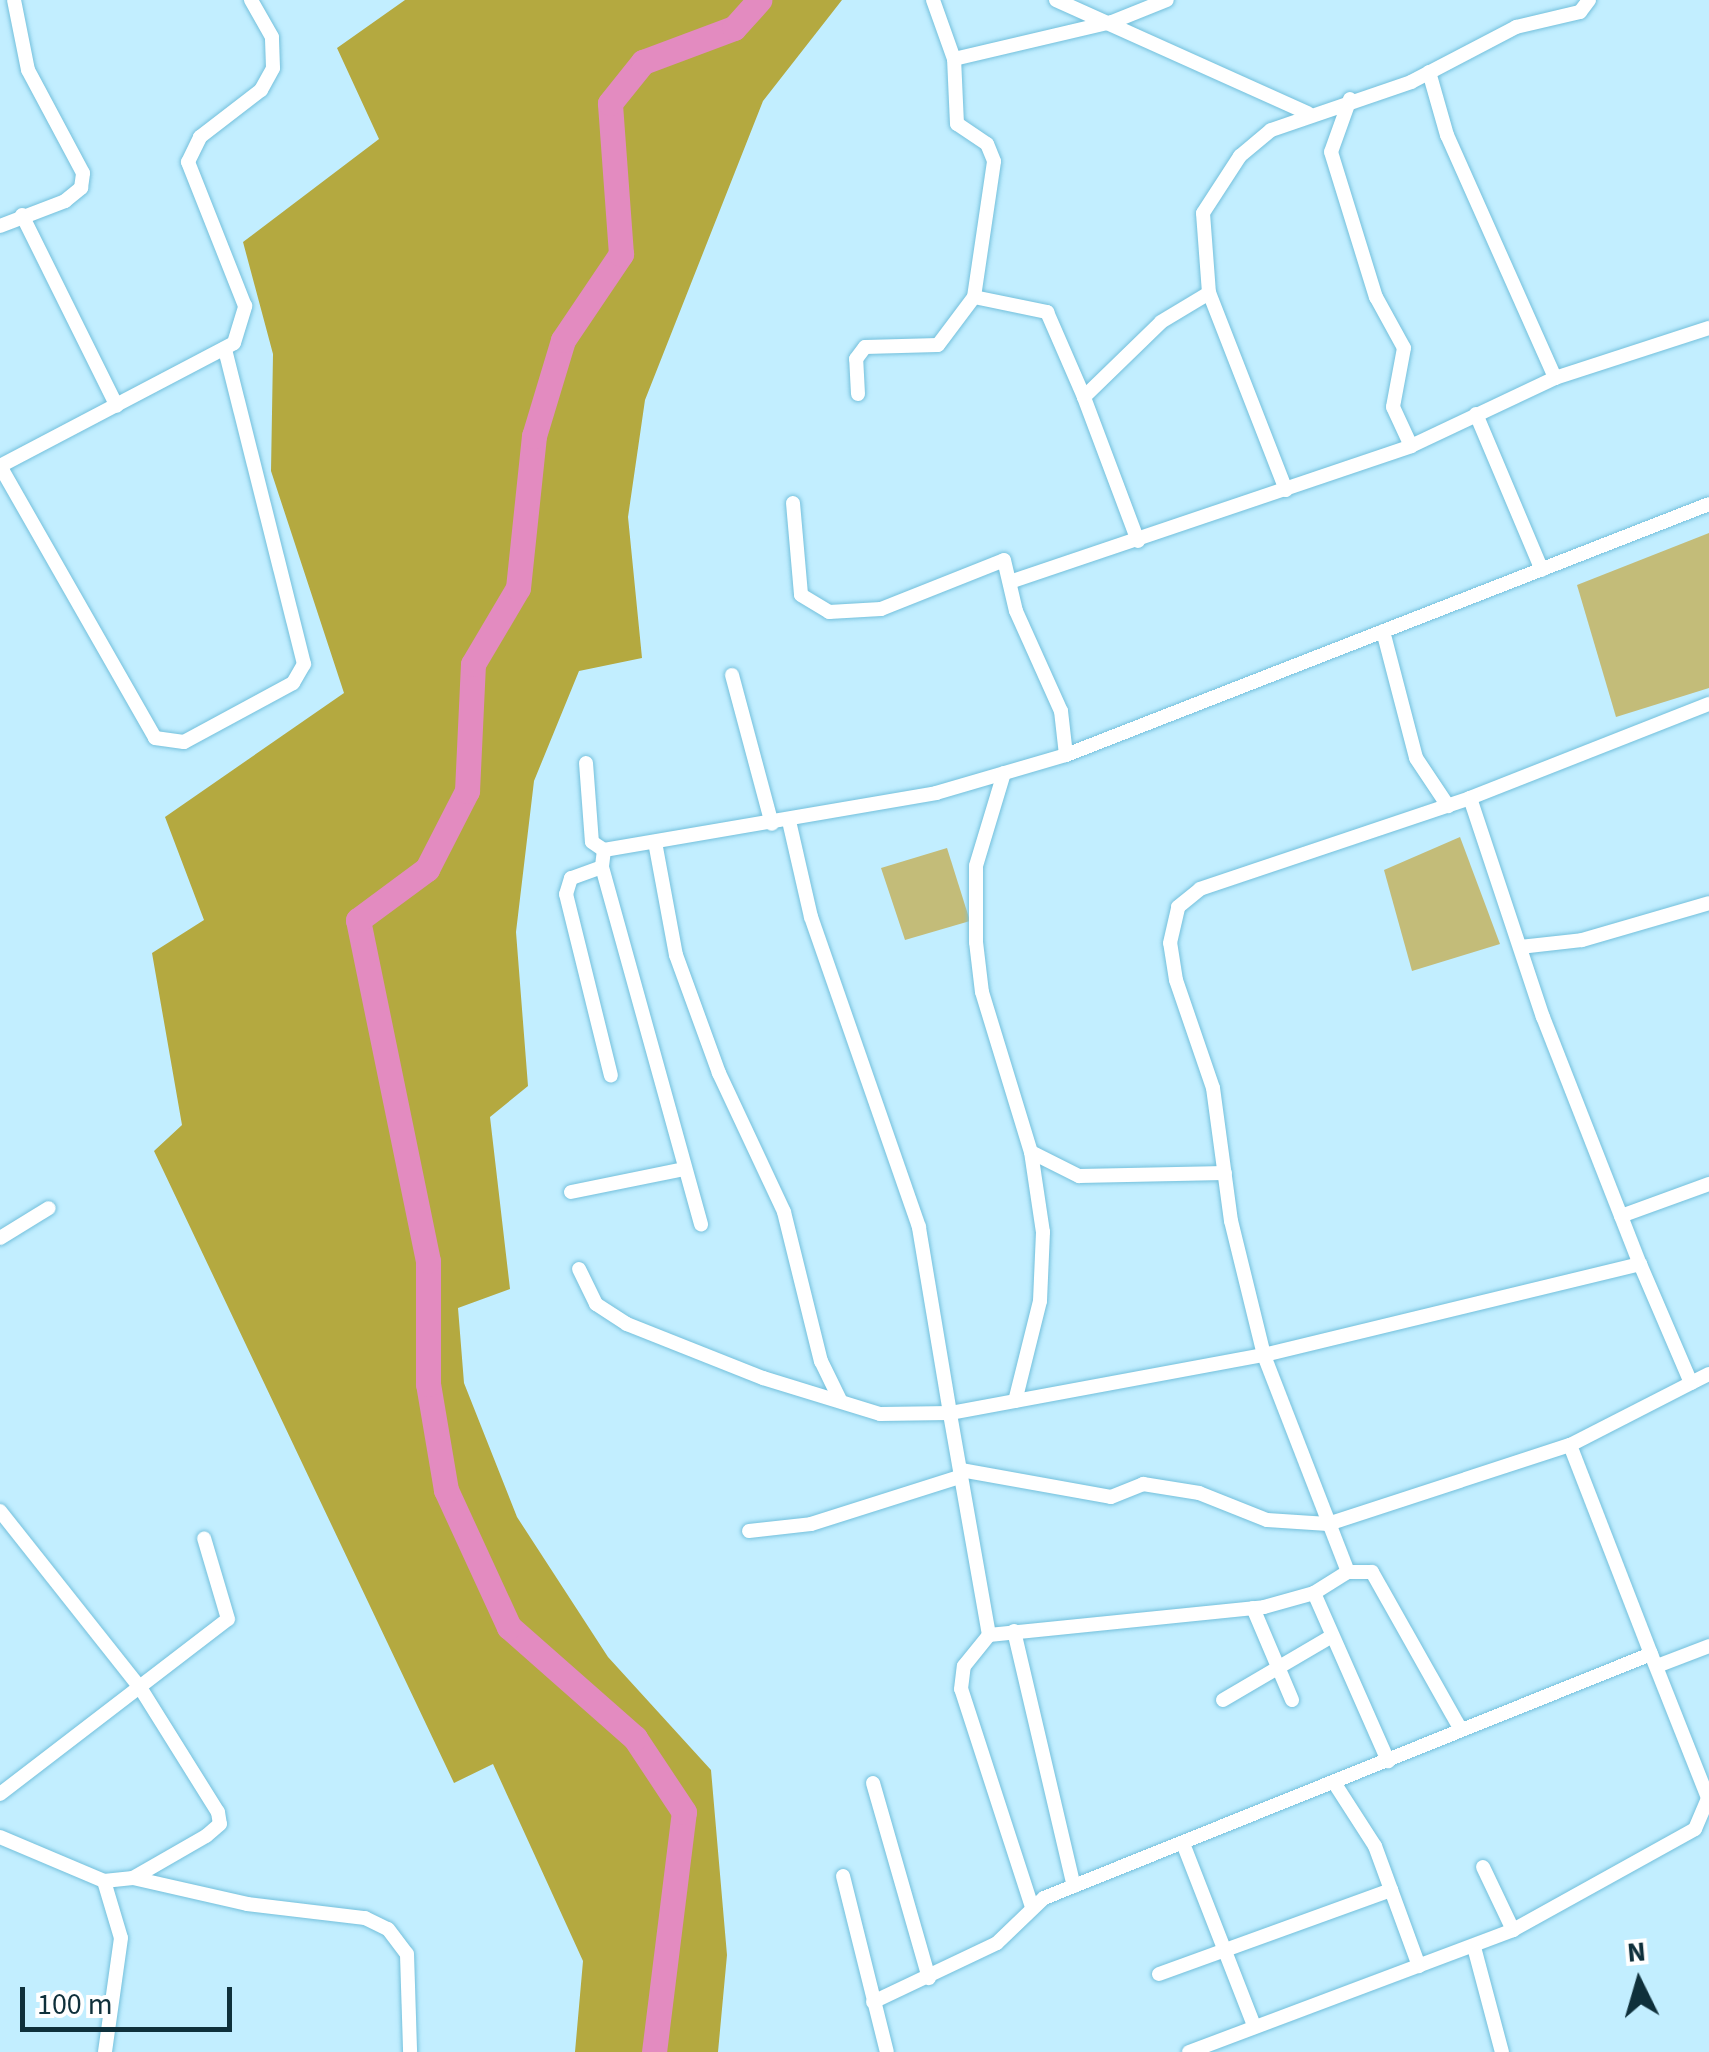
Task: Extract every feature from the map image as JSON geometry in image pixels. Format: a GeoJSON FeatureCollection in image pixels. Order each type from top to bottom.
{"type":"FeatureCollection","features":[{"type":"Feature","properties":{"kind":"street"},"geometry":{"type":"LineString","coordinates":[[0,226],[64,201],[82,188],[83,173],[28,70],[14,0]]}},
{"type":"Feature","properties":{"kind":"street"},"geometry":{"type":"LineString","coordinates":[[225,350],[304,664],[293,684],[184,742],[155,738],[0,466],[225,350],[245,306],[188,162],[200,137],[262,90],[274,68],[272,37],[252,0]]}},
{"type":"Feature","properties":{"kind":"street"},"geometry":{"type":"LineString","coordinates":[[858,394],[856,359],[865,347],[938,345],[974,298],[994,161],[987,144],[957,124],[954,60],[933,0]]}},
{"type":"Feature","properties":{"kind":"street"},"geometry":{"type":"LineString","coordinates":[[1056,0],[1308,113]]}},
{"type":"Feature","properties":{"kind":"street"},"geometry":{"type":"LineString","coordinates":[[954,60],[1112,22],[1167,0]]}},
{"type":"Feature","properties":{"kind":"street"},"geometry":{"type":"LineString","coordinates":[[1286,490],[1209,293],[1203,213],[1240,156],[1271,130],[1308,113],[1429,72],[1516,27],[1580,12],[1589,0]]}},
{"type":"Feature","properties":{"kind":"street"},"geometry":{"type":"LineString","coordinates":[[1429,72],[1448,134],[1555,378]]}},
{"type":"Feature","properties":{"kind":"street"},"geometry":{"type":"LineString","coordinates":[[1271,130],[1274,98]]}},
{"type":"Feature","properties":{"kind":"street"},"geometry":{"type":"LineString","coordinates":[[1350,99],[1331,152],[1376,297],[1404,348],[1393,407],[1411,446]]}},
{"type":"Feature","properties":{"kind":"street"},"geometry":{"type":"LineString","coordinates":[[22,215],[117,406]]}},
{"type":"Feature","properties":{"kind":"street"},"geometry":{"type":"LineString","coordinates":[[1084,398],[1161,322],[1209,293]]}},
{"type":"Feature","properties":{"kind":"street"},"geometry":{"type":"LineString","coordinates":[[974,298],[1047,312],[1138,541]]}},
{"type":"Feature","properties":{"kind":"street"},"geometry":{"type":"LineString","coordinates":[[1012,582],[1411,446],[1555,378],[1709,328]]}},
{"type":"Feature","properties":{"kind":"street"},"geometry":{"type":"LineString","coordinates":[[1476,414],[1542,570]]}},
{"type":"Feature","properties":{"kind":"street"},"geometry":{"type":"LineString","coordinates":[[793,503],[801,596],[829,612],[881,609],[992,558],[1011,567],[1016,611],[1061,712],[1066,756]]}},
{"type":"Feature","properties":{"kind":"street"},"geometry":{"type":"LineString","coordinates":[[586,763],[592,842],[604,850],[789,821],[1004,773],[1066,756],[1709,504]]}},
{"type":"Feature","properties":{"kind":"street"},"geometry":{"type":"LineString","coordinates":[[1383,631],[1416,758],[1448,806]]}},
{"type":"Feature","properties":{"kind":"street"},"geometry":{"type":"LineString","coordinates":[[732,675],[772,824]]}},
{"type":"Feature","properties":{"kind":"street"},"geometry":{"type":"LineString","coordinates":[[1348,1572],[1264,1355],[1225,1173],[1213,1088],[1176,980],[1170,943],[1178,907],[1200,889],[1448,806],[1709,704]]}},
{"type":"Feature","properties":{"kind":"street"},"geometry":{"type":"LineString","coordinates":[[1004,773],[976,866],[976,942],[982,992],[1031,1152],[1043,1232],[1040,1301],[1016,1401]]}},
{"type":"Feature","properties":{"kind":"street"},"geometry":{"type":"LineString","coordinates":[[1470,798],[1520,947],[1640,1264],[1691,1383]]}},
{"type":"Feature","properties":{"kind":"street"},"geometry":{"type":"LineString","coordinates":[[789,821],[811,917],[919,1227],[990,1635]]}},
{"type":"Feature","properties":{"kind":"street"},"geometry":{"type":"LineString","coordinates":[[655,842],[676,955],[719,1073],[784,1212],[822,1361],[841,1400]]}},
{"type":"Feature","properties":{"kind":"street"},"geometry":{"type":"LineString","coordinates":[[604,850],[602,866],[701,1225]]}},
{"type":"Feature","properties":{"kind":"street"},"geometry":{"type":"LineString","coordinates":[[602,866],[571,878],[566,894],[611,1076]]}},
{"type":"Feature","properties":{"kind":"street"},"geometry":{"type":"LineString","coordinates":[[1520,947],[1582,940],[1709,903]]}},
{"type":"Feature","properties":{"kind":"street"},"geometry":{"type":"LineString","coordinates":[[1031,1152],[1079,1176],[1225,1173]]}},
{"type":"Feature","properties":{"kind":"street"},"geometry":{"type":"LineString","coordinates":[[570,1192],[684,1169]]}},
{"type":"Feature","properties":{"kind":"street"},"geometry":{"type":"LineString","coordinates":[[1622,1216],[1709,1184]]}},
{"type":"Feature","properties":{"kind":"street"},"geometry":{"type":"LineString","coordinates":[[0,1238],[49,1208]]}},
{"type":"Feature","properties":{"kind":"street"},"geometry":{"type":"LineString","coordinates":[[579,1269],[596,1304],[627,1324],[880,1414],[950,1413],[1264,1355],[1640,1264]]}},
{"type":"Feature","properties":{"kind":"street"},"geometry":{"type":"LineString","coordinates":[[749,1531],[811,1524],[961,1473],[1111,1497],[1143,1484],[1200,1493],[1266,1520],[1328,1524],[1570,1445],[1709,1374]]}},
{"type":"Feature","properties":{"kind":"street"},"geometry":{"type":"LineString","coordinates":[[1190,2052],[1513,1930],[1695,1829],[1706,1814],[1708,1798],[1570,1445]]}},
{"type":"Feature","properties":{"kind":"street"},"geometry":{"type":"LineString","coordinates":[[0,1511],[141,1690],[220,1824],[133,1878]]}},
{"type":"Feature","properties":{"kind":"street"},"geometry":{"type":"LineString","coordinates":[[0,1794],[141,1690],[228,1619],[204,1538]]}},
{"type":"Feature","properties":{"kind":"street"},"geometry":{"type":"LineString","coordinates":[[1032,1906],[961,1689],[964,1666],[990,1635],[1253,1608],[1314,1593],[1348,1572],[1372,1572],[1394,1600],[1460,1728]]}},
{"type":"Feature","properties":{"kind":"street"},"geometry":{"type":"LineString","coordinates":[[1314,1593],[1388,1761]]}},
{"type":"Feature","properties":{"kind":"street"},"geometry":{"type":"LineString","coordinates":[[1253,1608],[1292,1700]]}},
{"type":"Feature","properties":{"kind":"street"},"geometry":{"type":"LineString","coordinates":[[1014,1632],[1074,1886]]}},
{"type":"Feature","properties":{"kind":"street"},"geometry":{"type":"LineString","coordinates":[[1224,1700],[1332,1636]]}},
{"type":"Feature","properties":{"kind":"street"},"geometry":{"type":"LineString","coordinates":[[873,2002],[930,1978],[997,1942],[1032,1906],[1074,1886],[1184,1846],[1460,1728],[1654,1660],[1709,1646]]}},
{"type":"Feature","properties":{"kind":"street"},"geometry":{"type":"LineString","coordinates":[[873,1783],[930,1978]]}},
{"type":"Feature","properties":{"kind":"street"},"geometry":{"type":"LineString","coordinates":[[1335,1784],[1376,1846],[1418,1966]]}},
{"type":"Feature","properties":{"kind":"street"},"geometry":{"type":"LineString","coordinates":[[0,1837],[104,1881],[133,1878],[246,1904],[365,1918],[388,1929],[407,1954],[410,2052]]}},
{"type":"Feature","properties":{"kind":"street"},"geometry":{"type":"LineString","coordinates":[[1184,1846],[1254,2026]]}},
{"type":"Feature","properties":{"kind":"street"},"geometry":{"type":"LineString","coordinates":[[1483,1867],[1513,1930]]}},
{"type":"Feature","properties":{"kind":"street"},"geometry":{"type":"LineString","coordinates":[[843,1876],[887,2052]]}},
{"type":"Feature","properties":{"kind":"street"},"geometry":{"type":"LineString","coordinates":[[104,1881],[122,1938],[105,2052]]}},
{"type":"Feature","properties":{"kind":"street"},"geometry":{"type":"LineString","coordinates":[[1159,1974],[1391,1890]]}},
{"type":"Feature","properties":{"kind":"street"},"geometry":{"type":"LineString","coordinates":[[1474,1947],[1502,2052]]}},
{"type":"Feature","properties":{"kind":"shaded area"},"geometry":{"type":"Polygon","coordinates":[[[405,0],[842,0],[763,101],[645,400],[628,517],[642,658],[579,671],[534,781],[516,932],[528,1086],[490,1117],[510,1289],[458,1308],[464,1383],[517,1517],[608,1657],[711,1770],[727,1955],[718,2052],[575,2052],[583,1961],[493,1764],[454,1783],[154,1151],[182,1125],[152,953],[204,920],[165,817],[344,693],[271,471],[273,354],[243,242],[379,139],[337,48],[405,0]]]}},
{"type":"Feature","properties":{"kind":"shaded area"},"geometry":{"type":"Polygon","coordinates":[[[1709,533],[1709,688],[1616,717],[1577,585],[1709,533]]]}},
{"type":"Feature","properties":{"kind":"shaded area"},"geometry":{"type":"Polygon","coordinates":[[[1460,837],[1500,944],[1412,971],[1384,870],[1460,837]]]}},
{"type":"Feature","properties":{"kind":"shaded area"},"geometry":{"type":"Polygon","coordinates":[[[947,848],[970,921],[905,940],[881,868],[947,848]]]}},
{"type":"Feature","properties":{"kind":"waterway"},"geometry":{"type":"LineString","coordinates":[[654,2052],[684,1812],[635,1738],[509,1627],[446,1490],[428,1384],[428,1261],[358,920],[427,869],[467,791],[473,664],[518,588],[534,436],[563,340],[621,254],[610,103],[643,62],[734,28],[759,0]]}}]}
